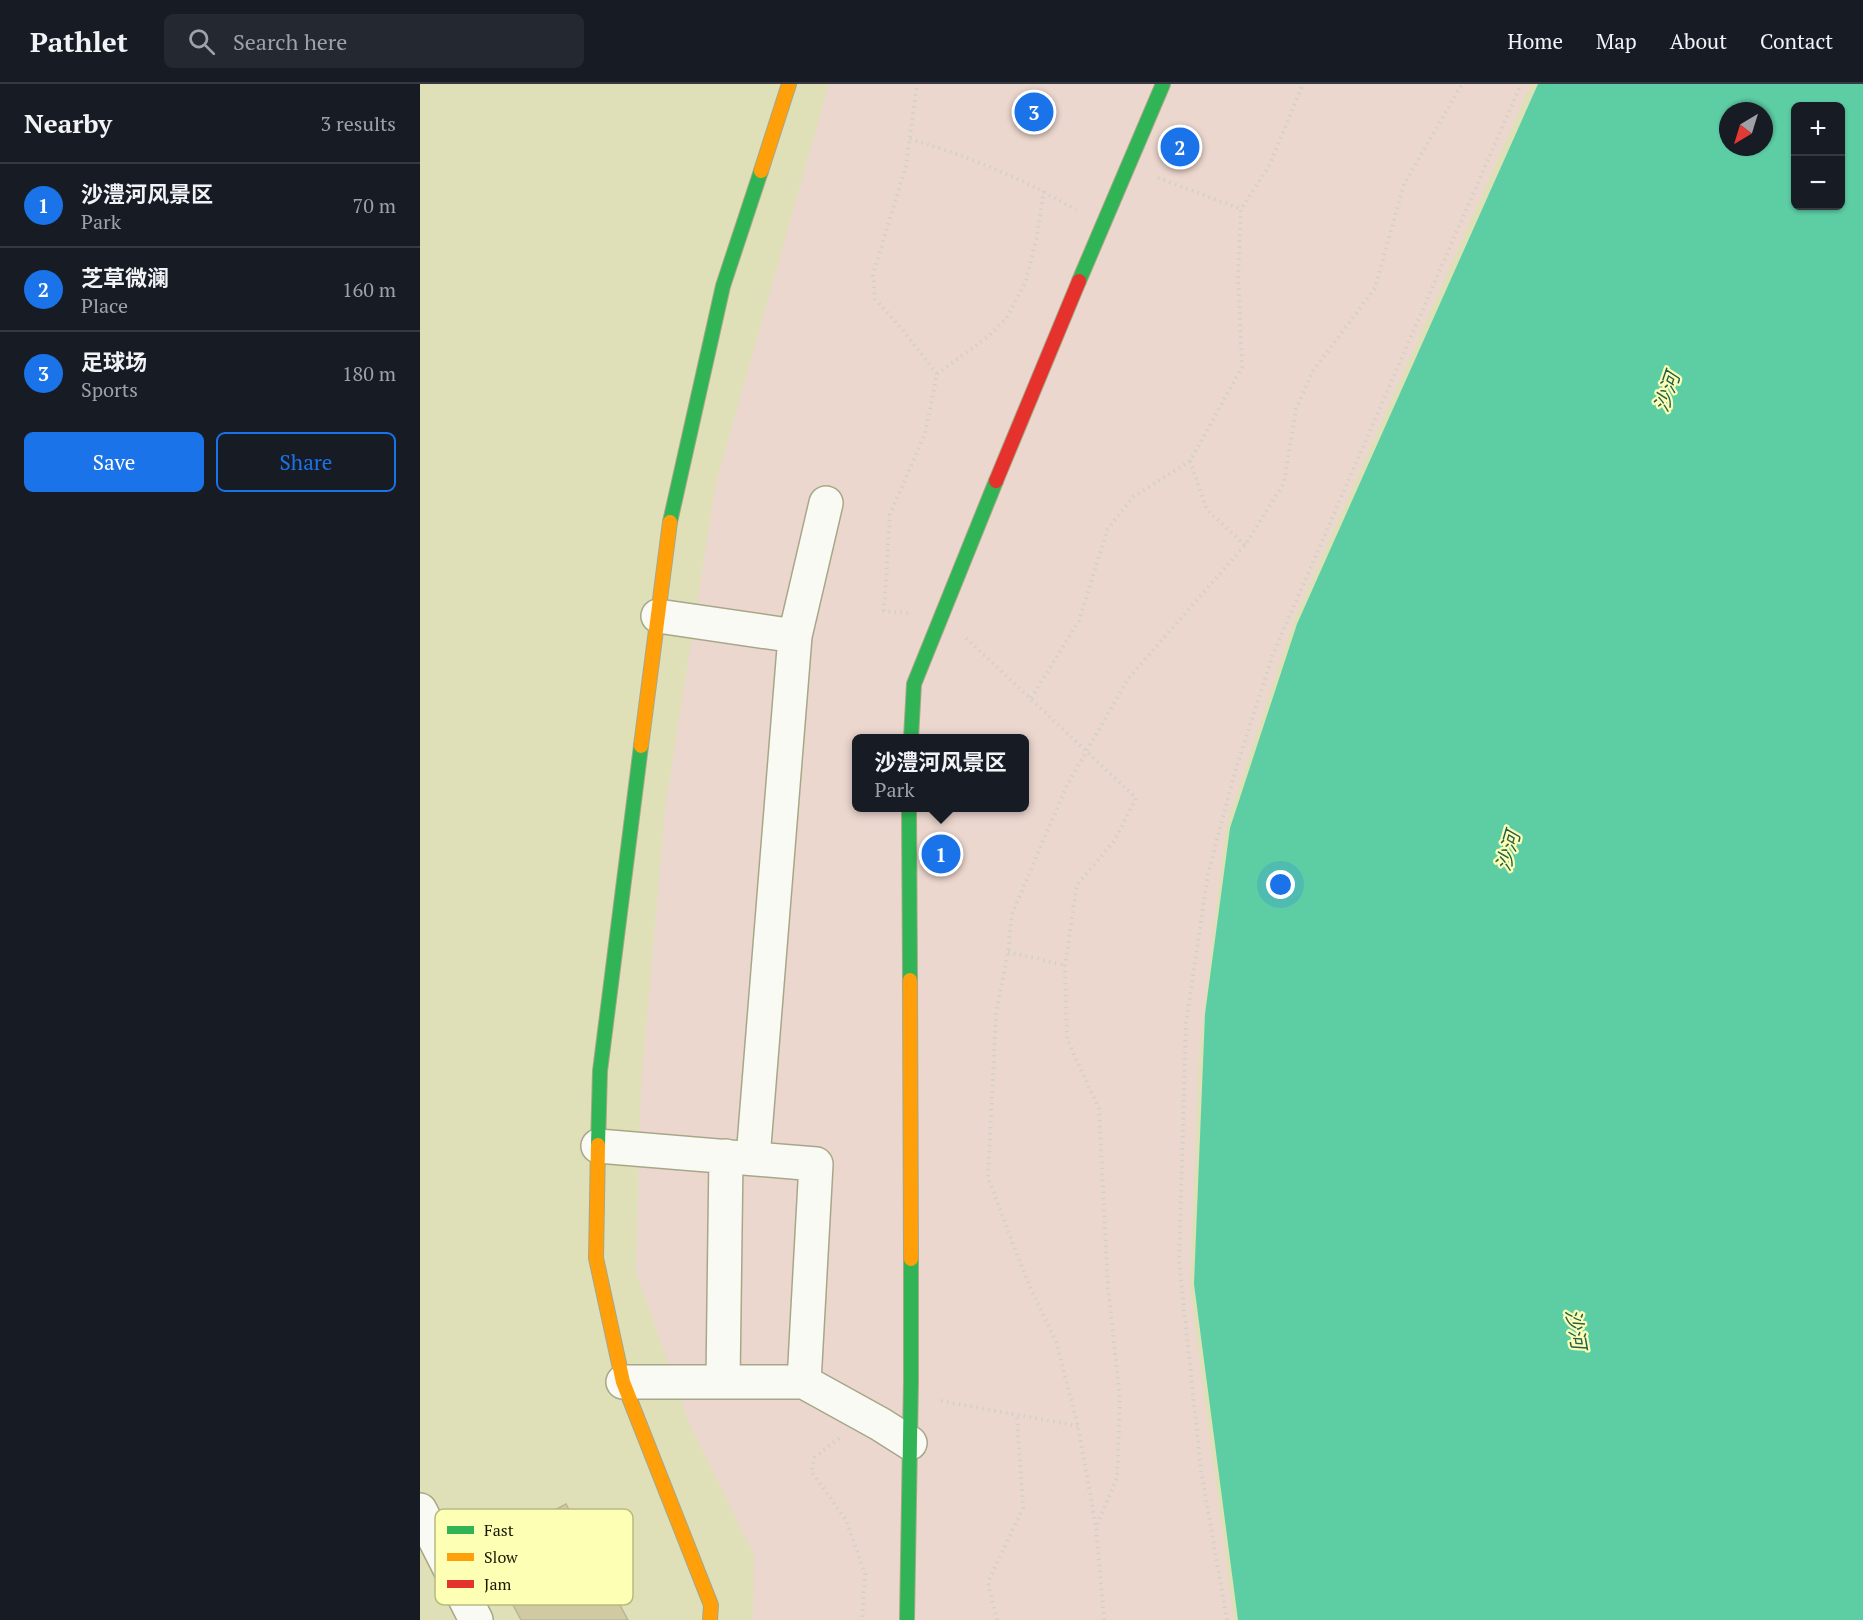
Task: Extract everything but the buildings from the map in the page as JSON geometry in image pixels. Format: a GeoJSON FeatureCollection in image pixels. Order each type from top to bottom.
{"type":"FeatureCollection","features":[{"type":"Feature","properties":{"kind":"street"},"geometry":{"type":"LineString","coordinates":[[710,1620],[711,1605],[623,1382],[596,1258],[600,1071],[668,529],[723,286],[789,84]]}},
{"type":"Feature","properties":{"kind":"street"},"geometry":{"type":"LineString","coordinates":[[911,734],[914,684],[1020,420],[1163,84]]}},
{"type":"Feature","properties":{"kind":"street"},"geometry":{"type":"LineString","coordinates":[[723,1382],[739,1157],[795,636],[826,503]]}},
{"type":"Feature","properties":{"kind":"street"},"geometry":{"type":"LineString","coordinates":[[657,615],[795,636]]}},
{"type":"Feature","properties":{"kind":"street"},"geometry":{"type":"LineString","coordinates":[[907,1620],[911,1395],[909,812]]}},
{"type":"Feature","properties":{"kind":"street"},"geometry":{"type":"LineString","coordinates":[[598,1146],[816,1164],[804,1382]]}},
{"type":"Feature","properties":{"kind":"street"},"geometry":{"type":"LineString","coordinates":[[623,1382],[804,1382],[910,1443]]}},
{"type":"Feature","properties":{"kind":"street"},"geometry":{"type":"LineString","coordinates":[[420,1510],[435,1539]]}},
{"type":"Feature","properties":{"kind":"street"},"geometry":{"type":"LineString","coordinates":[[468,1605],[476,1620]]}},
{"type":"Feature","properties":{"kind":"path"},"geometry":{"type":"LineString","coordinates":[[917,84],[906,166],[873,274],[875,299],[937,374]]}},
{"type":"Feature","properties":{"kind":"path"},"geometry":{"type":"LineString","coordinates":[[1031,698],[1078,621],[1107,530],[1133,497],[1190,461],[1242,367],[1238,276],[1241,209],[1269,166],[1303,84]]}},
{"type":"Feature","properties":{"kind":"path"},"geometry":{"type":"LineString","coordinates":[[1104,1620],[1096,1527],[1078,1426],[1056,1342],[1027,1280],[988,1178],[996,1014],[1008,952],[1012,914],[1067,785],[1128,679],[1245,545],[1284,483],[1296,409],[1313,371],[1375,288],[1404,184],[1462,84]]}},
{"type":"Feature","properties":{"kind":"path"},"geometry":{"type":"LineString","coordinates":[[1227,1620],[1201,1470],[1179,1262],[1186,1023],[1208,874],[1234,772],[1273,654],[1521,84]]}},
{"type":"Feature","properties":{"kind":"path"},"geometry":{"type":"LineString","coordinates":[[910,139],[942,149],[1044,190],[1102,226]]}},
{"type":"Feature","properties":{"kind":"path"},"geometry":{"type":"LineString","coordinates":[[1128,167],[1241,209]]}},
{"type":"Feature","properties":{"kind":"path"},"geometry":{"type":"LineString","coordinates":[[1044,190],[1037,236],[1026,281],[1006,319],[986,338],[937,374],[925,434],[890,513],[884,611],[943,615],[1136,798],[1114,840],[1077,885],[1065,964],[1067,1039],[1099,1109],[1108,1287],[1120,1399],[1117,1478],[1096,1527]]}},
{"type":"Feature","properties":{"kind":"path"},"geometry":{"type":"LineString","coordinates":[[1190,461],[1207,510],[1245,545]]}},
{"type":"Feature","properties":{"kind":"path"},"geometry":{"type":"LineString","coordinates":[[1008,952],[1065,964]]}},
{"type":"Feature","properties":{"kind":"path"},"geometry":{"type":"LineString","coordinates":[[911,1395],[1078,1426]]}},
{"type":"Feature","properties":{"kind":"path"},"geometry":{"type":"LineString","coordinates":[[997,1620],[988,1582],[1023,1508],[1017,1416]]}},
{"type":"Feature","properties":{"kind":"path"},"geometry":{"type":"LineString","coordinates":[[862,1620],[865,1574],[846,1520],[812,1471],[814,1457],[841,1436],[880,1424]]}},
{"type":"Feature","properties":{"kind":"shaded area"},"geometry":{"type":"Polygon","coordinates":[[[829,84],[1531,84],[1294,620],[1226,826],[1199,1051],[1190,1287],[1234,1620],[753,1620],[754,1555],[690,1425],[636,1272],[641,1088],[665,809],[716,483],[829,84]]]}},
{"type":"Feature","properties":{"kind":"water","name":"沙河"},"geometry":{"type":"Polygon","coordinates":[[[1538,84],[1863,84],[1863,1620],[1238,1620],[1194,1284],[1205,1014],[1230,828],[1297,624],[1538,84]]]}},
{"type":"Feature","properties":{"kind":"traffic: fast"},"geometry":{"type":"LineString","coordinates":[[1079,281],[1163,84]]}},
{"type":"Feature","properties":{"kind":"traffic: fast"},"geometry":{"type":"LineString","coordinates":[[670,522],[723,286],[761,171]]}},
{"type":"Feature","properties":{"kind":"traffic: fast"},"geometry":{"type":"LineString","coordinates":[[911,734],[914,684],[996,481]]}},
{"type":"Feature","properties":{"kind":"traffic: fast"},"geometry":{"type":"LineString","coordinates":[[598,1145],[600,1071],[641,746]]}},
{"type":"Feature","properties":{"kind":"traffic: fast"},"geometry":{"type":"LineString","coordinates":[[909,812],[910,980]]}},
{"type":"Feature","properties":{"kind":"traffic: fast"},"geometry":{"type":"LineString","coordinates":[[907,1620],[911,1259]]}},
{"type":"Feature","properties":{"kind":"traffic: slow"},"geometry":{"type":"LineString","coordinates":[[761,171],[789,84]]}},
{"type":"Feature","properties":{"kind":"traffic: slow"},"geometry":{"type":"LineString","coordinates":[[641,746],[670,522]]}},
{"type":"Feature","properties":{"kind":"traffic: slow"},"geometry":{"type":"LineString","coordinates":[[910,980],[911,1259]]}},
{"type":"Feature","properties":{"kind":"traffic: slow"},"geometry":{"type":"LineString","coordinates":[[598,1145],[596,1258],[623,1382],[711,1605],[710,1620]]}},
{"type":"Feature","properties":{"kind":"traffic: jam"},"geometry":{"type":"LineString","coordinates":[[996,481],[1079,281]]}},
{"type":"Feature","properties":{"kind":"place","name":"足球场"},"geometry":{"type":"Point","coordinates":[1034,112]}},
{"type":"Feature","properties":{"kind":"place","name":"芝草微澜"},"geometry":{"type":"Point","coordinates":[1180,147]}},
{"type":"Feature","properties":{"kind":"place","name":"沙澧河风景区"},"geometry":{"type":"Point","coordinates":[941,854]}}]}
